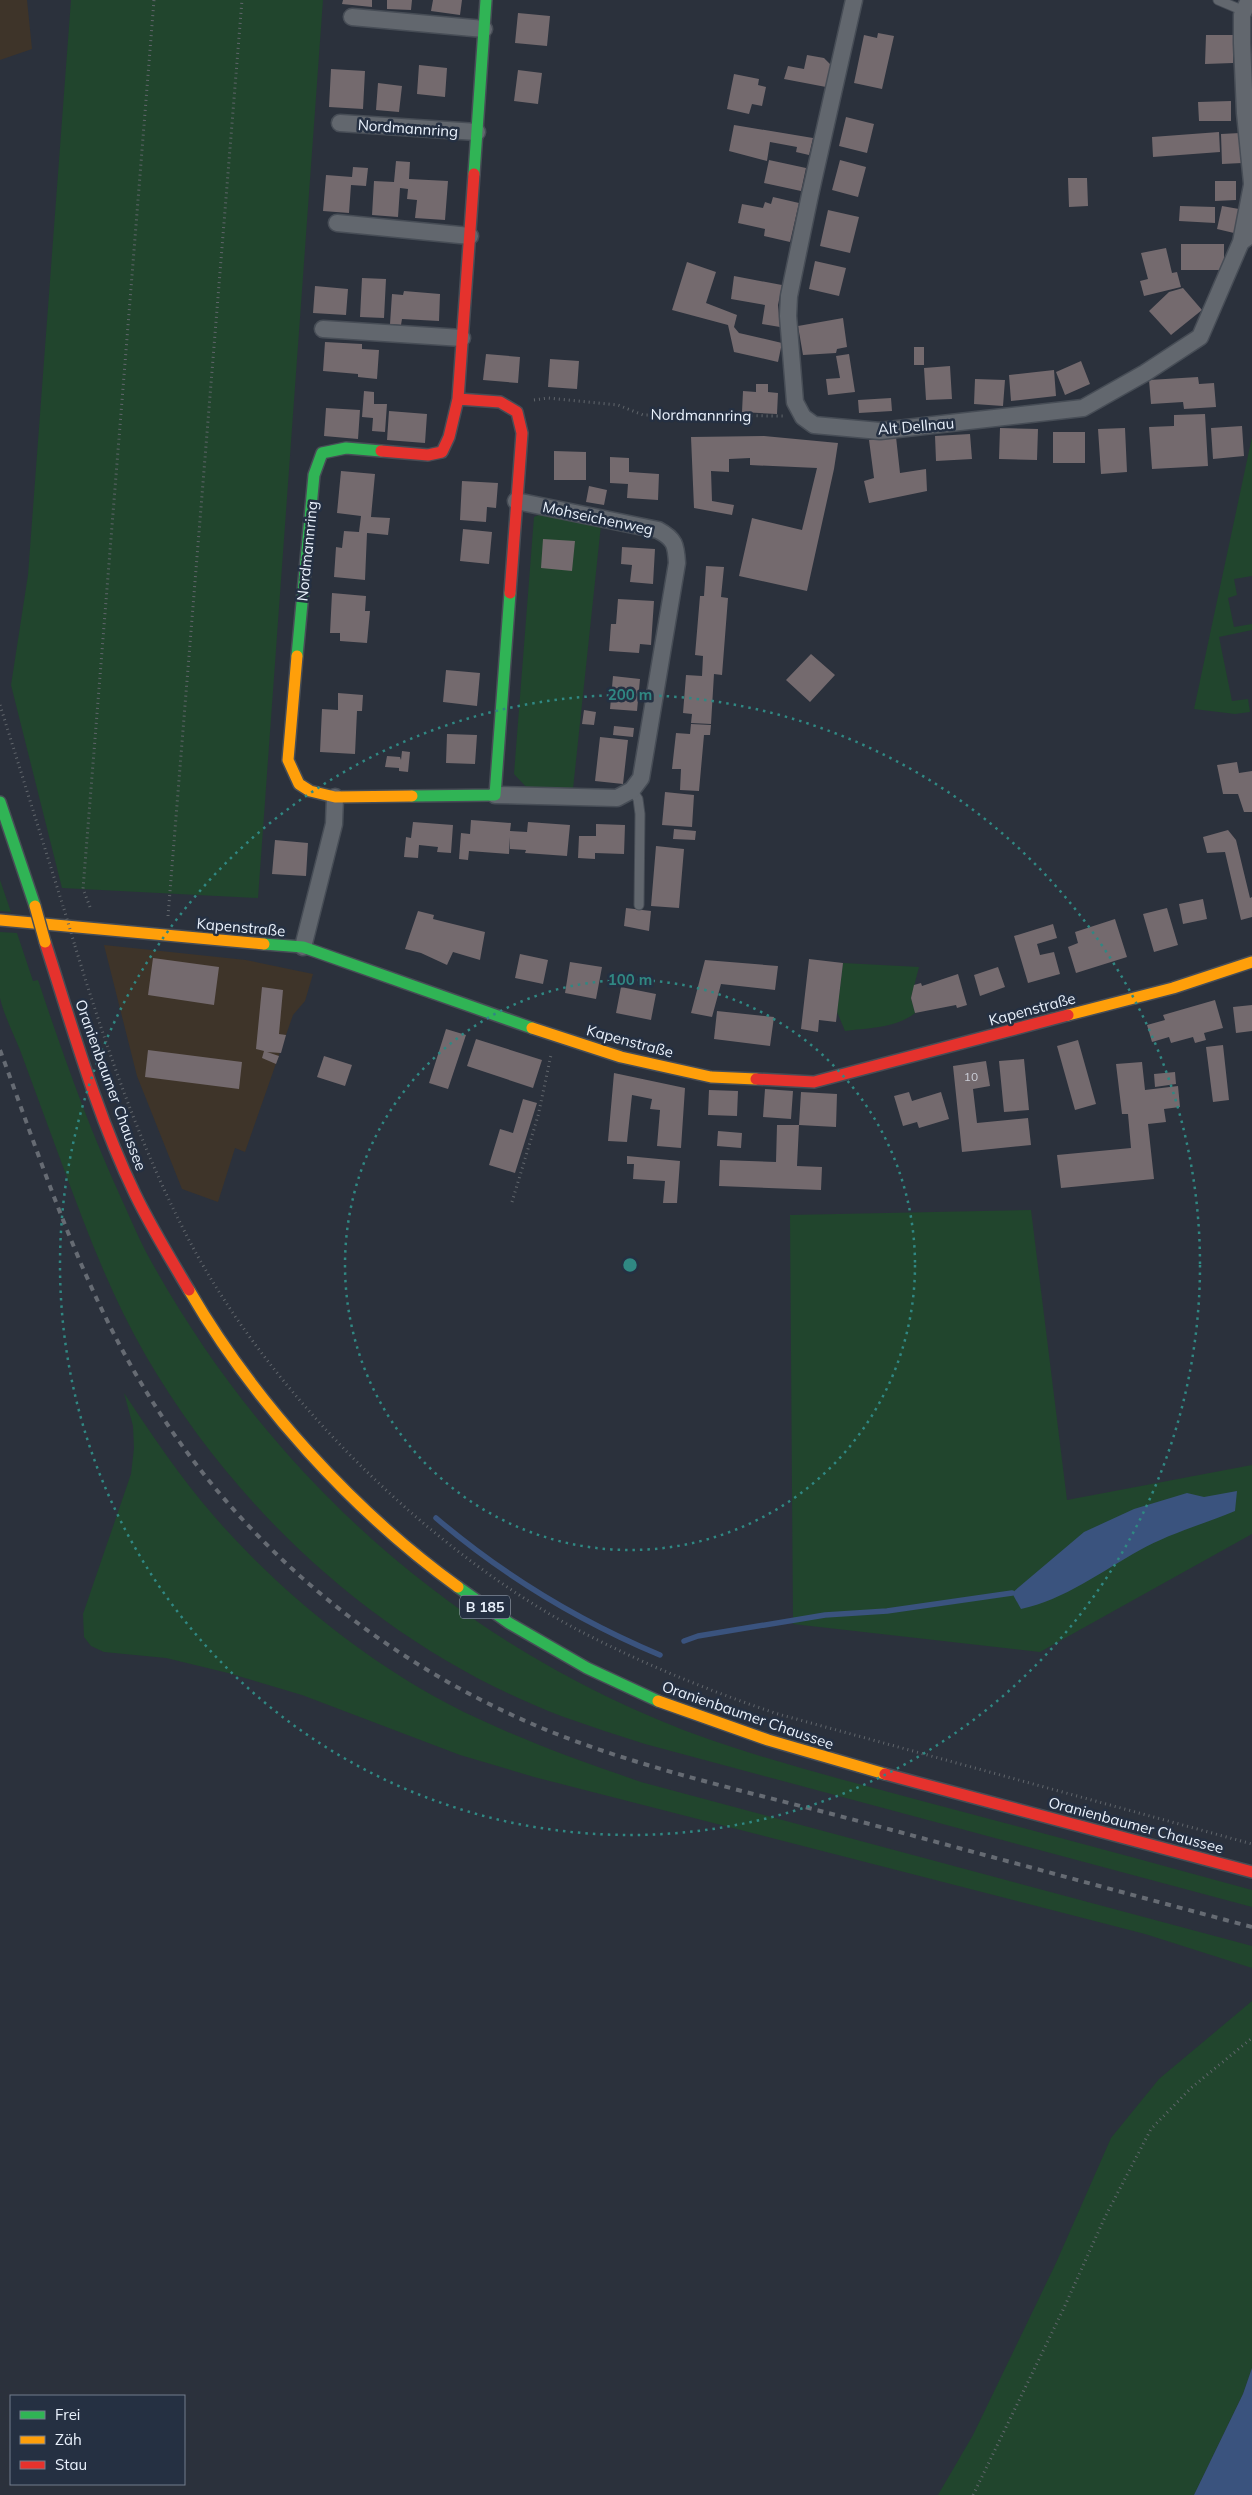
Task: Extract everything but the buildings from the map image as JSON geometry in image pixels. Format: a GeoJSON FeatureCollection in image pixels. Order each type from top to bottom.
{"type":"FeatureCollection","features":[{"type":"Feature","properties":{"kind":"street","name":"Nordmannring"},"geometry":{"type":"LineString","coordinates":[[486,0],[458,399],[449,437],[442,452],[428,456],[346,448],[322,453],[314,475],[288,760],[295,780],[313,793],[335,797],[494,795]]}},
{"type":"Feature","properties":{"kind":"street"},"geometry":{"type":"LineString","coordinates":[[800,413],[796,402],[788,316],[790,296],[810,195],[854,0]]}},
{"type":"Feature","properties":{"kind":"street","name":"Alt Dellnau"},"geometry":{"type":"LineString","coordinates":[[800,413],[814,425],[880,431],[1083,408],[1145,373],[1200,336],[1246,238],[1252,184],[1245,113],[1242,43],[1242,15],[1247,5]]}},
{"type":"Feature","properties":{"kind":"street"},"geometry":{"type":"LineString","coordinates":[[352,17],[484,29]]}},
{"type":"Feature","properties":{"kind":"street","name":"Nordmannring"},"geometry":{"type":"LineString","coordinates":[[340,123],[477,132]]}},
{"type":"Feature","properties":{"kind":"street"},"geometry":{"type":"LineString","coordinates":[[336,223],[470,236]]}},
{"type":"Feature","properties":{"kind":"street"},"geometry":{"type":"LineString","coordinates":[[323,328],[462,338]]}},
{"type":"Feature","properties":{"kind":"street"},"geometry":{"type":"LineString","coordinates":[[458,399],[500,402],[517,412],[522,433],[494,795],[617,798],[632,790]]}},
{"type":"Feature","properties":{"kind":"street","name":"Mohseichenweg"},"geometry":{"type":"LineString","coordinates":[[516,500],[658,530],[670,536],[676,549],[677,563],[641,778],[632,790]]}},
{"type":"Feature","properties":{"kind":"street"},"geometry":{"type":"LineString","coordinates":[[303,947],[334,824],[335,797]]}},
{"type":"Feature","properties":{"kind":"street","name":"Oranienbaumer Chaussee"},"geometry":{"type":"LineString","coordinates":[[0,802],[112,1140],[150,1224],[198,1306],[239,1367],[294,1435],[343,1490],[412,1552],[458,1588],[524,1632],[577,1662],[667,1705],[810,1753],[1252,1872]]}},
{"type":"Feature","properties":{"kind":"street","name":"Kapenstraße"},"geometry":{"type":"LineString","coordinates":[[0,920],[303,947],[482,1012],[621,1057],[711,1077],[814,1082],[1173,988],[1252,962]]}},
{"type":"Feature","properties":{"kind":"lane"},"geometry":{"type":"LineString","coordinates":[[1218,0],[1247,5]]}},
{"type":"Feature","properties":{"kind":"lane"},"geometry":{"type":"LineString","coordinates":[[632,790],[638,799],[640,814],[639,905]]}},
{"type":"Feature","properties":{"kind":"path"},"geometry":{"type":"LineString","coordinates":[[99,929],[83,889],[154,0]]}},
{"type":"Feature","properties":{"kind":"path"},"geometry":{"type":"LineString","coordinates":[[168,935],[242,0]]}},
{"type":"Feature","properties":{"kind":"path","name":"Nordmannring"},"geometry":{"type":"LineString","coordinates":[[517,412],[533,400],[548,398],[618,405],[643,415],[790,416],[800,413]]}},
{"type":"Feature","properties":{"kind":"path"},"geometry":{"type":"LineString","coordinates":[[0,705],[75,946],[117,1073],[165,1191],[202,1261],[233,1311],[269,1360],[311,1412],[393,1497],[448,1543],[495,1578],[575,1628],[629,1655],[728,1697],[778,1714],[1252,1844]]}},
{"type":"Feature","properties":{"kind":"path"},"geometry":{"type":"LineString","coordinates":[[512,1202],[538,1116],[556,1036]]}},
{"type":"Feature","properties":{"kind":"path"},"geometry":{"type":"LineString","coordinates":[[973,2495],[1051,2336],[1105,2217],[1150,2129],[1191,2088],[1252,2038]]}},
{"type":"Feature","properties":{"kind":"shaded area"},"geometry":{"type":"Polygon","coordinates":[[[0,0],[27,0],[32,49],[0,60],[0,0]]]}},
{"type":"Feature","properties":{"kind":"shaded area"},"geometry":{"type":"Polygon","coordinates":[[[104,945],[246,960],[313,974],[305,1001],[293,1015],[245,1152],[235,1148],[218,1202],[182,1189],[137,1076],[104,945]]]}},
{"type":"Feature","properties":{"kind":"green space"},"geometry":{"type":"Polygon","coordinates":[[[71,0],[323,0],[258,898],[62,888],[11,685],[28,575],[71,0]]]}},
{"type":"Feature","properties":{"kind":"green space"},"geometry":{"type":"Polygon","coordinates":[[[1252,437],[1252,576],[1234,579],[1237,595],[1228,598],[1234,627],[1252,624],[1252,630],[1219,637],[1232,701],[1248,699],[1250,712],[1235,714],[1194,709],[1252,437]]]}},
{"type":"Feature","properties":{"kind":"green space"},"geometry":{"type":"Polygon","coordinates":[[[543,513],[601,525],[573,789],[528,789],[514,774],[534,517],[543,513]]]}},
{"type":"Feature","properties":{"kind":"green space"},"geometry":{"type":"Polygon","coordinates":[[[0,880],[11,912],[0,911],[0,880]]]}},
{"type":"Feature","properties":{"kind":"green space"},"geometry":{"type":"Polygon","coordinates":[[[0,932],[17,933],[33,981],[38,980],[77,1091],[110,1173],[146,1252],[196,1335],[252,1412],[315,1484],[383,1549],[457,1607],[537,1659],[621,1703],[711,1740],[816,1772],[1252,1890],[1252,1907],[645,1744],[592,1727],[561,1716],[497,1688],[436,1654],[378,1615],[323,1571],[272,1523],[226,1471],[184,1415],[133,1333],[110,1286],[90,1237],[4,1011],[0,998],[0,932]]]}},
{"type":"Feature","properties":{"kind":"green space"},"geometry":{"type":"Polygon","coordinates":[[[843,963],[919,967],[911,998],[915,1013],[900,1022],[873,1028],[845,1031],[837,1012],[843,963]]]}},
{"type":"Feature","properties":{"kind":"green space"},"geometry":{"type":"Polygon","coordinates":[[[1031,1210],[1067,1500],[1252,1465],[1252,1534],[1040,1652],[793,1624],[790,1215],[1031,1210]]]}},
{"type":"Feature","properties":{"kind":"green space"},"geometry":{"type":"Polygon","coordinates":[[[124,1393],[201,1501],[271,1575],[336,1631],[406,1680],[442,1701],[519,1737],[641,1782],[1252,1946],[1252,1968],[1145,1934],[534,1777],[460,1755],[302,1695],[228,1673],[166,1658],[104,1652],[91,1646],[84,1637],[83,1614],[131,1474],[134,1448],[133,1426],[124,1393]]]}},
{"type":"Feature","properties":{"kind":"green space"},"geometry":{"type":"Polygon","coordinates":[[[1252,2001],[1252,2368],[1243,2394],[1194,2495],[938,2495],[973,2435],[1056,2263],[1111,2138],[1159,2079],[1252,2001]]]}},
{"type":"Feature","properties":{"kind":"water"},"geometry":{"type":"Polygon","coordinates":[[[1237,1491],[1235,1511],[1150,1545],[1068,1592],[1037,1605],[1021,1609],[1012,1593],[1084,1532],[1134,1509],[1187,1493],[1204,1497],[1237,1491]]]}},
{"type":"Feature","properties":{"kind":"water"},"geometry":{"type":"Polygon","coordinates":[[[1252,2368],[1252,2495],[1194,2495],[1243,2394],[1252,2368]]]}},
{"type":"Feature","properties":{"kind":"waterway"},"geometry":{"type":"LineString","coordinates":[[436,1518],[488,1559],[543,1595],[600,1627],[660,1655]]}},
{"type":"Feature","properties":{"kind":"waterway"},"geometry":{"type":"LineString","coordinates":[[684,1641],[698,1636],[825,1615],[887,1611],[1012,1593]]}},
{"type":"Feature","properties":{"kind":"railway"},"geometry":{"type":"LineString","coordinates":[[0,1050],[50,1186],[86,1276],[129,1362],[154,1404],[191,1458],[233,1509],[279,1556],[328,1600],[381,1640],[436,1675],[494,1706],[554,1733],[626,1758],[699,1780],[1252,1927]]}},
{"type":"Feature","properties":{"kind":"traffic: fast"},"geometry":{"type":"LineString","coordinates":[[474,174],[486,0]]}},
{"type":"Feature","properties":{"kind":"traffic: fast"},"geometry":{"type":"LineString","coordinates":[[297,656],[314,475],[322,453],[346,448],[381,451]]}},
{"type":"Feature","properties":{"kind":"traffic: fast"},"geometry":{"type":"LineString","coordinates":[[412,796],[495,795],[510,593]]}},
{"type":"Feature","properties":{"kind":"traffic: fast"},"geometry":{"type":"LineString","coordinates":[[0,802],[35,906]]}},
{"type":"Feature","properties":{"kind":"traffic: fast"},"geometry":{"type":"LineString","coordinates":[[264,944],[303,947],[532,1028]]}},
{"type":"Feature","properties":{"kind":"traffic: fast"},"geometry":{"type":"LineString","coordinates":[[458,1587],[509,1623],[587,1668],[658,1701]]}},
{"type":"Feature","properties":{"kind":"traffic: slow"},"geometry":{"type":"LineString","coordinates":[[297,656],[288,760],[299,784],[310,791],[335,797],[412,796]]}},
{"type":"Feature","properties":{"kind":"traffic: slow"},"geometry":{"type":"LineString","coordinates":[[35,906],[45,942]]}},
{"type":"Feature","properties":{"kind":"traffic: slow"},"geometry":{"type":"LineString","coordinates":[[0,920],[264,944]]}},
{"type":"Feature","properties":{"kind":"traffic: slow"},"geometry":{"type":"LineString","coordinates":[[1068,1015],[1173,988],[1252,962]]}},
{"type":"Feature","properties":{"kind":"traffic: slow"},"geometry":{"type":"LineString","coordinates":[[532,1028],[621,1057],[711,1077],[756,1079]]}},
{"type":"Feature","properties":{"kind":"traffic: slow"},"geometry":{"type":"LineString","coordinates":[[189,1290],[215,1332],[244,1373],[308,1452],[381,1524],[458,1587]]}},
{"type":"Feature","properties":{"kind":"traffic: slow"},"geometry":{"type":"LineString","coordinates":[[658,1701],[768,1740],[885,1774]]}},
{"type":"Feature","properties":{"kind":"traffic: jam"},"geometry":{"type":"LineString","coordinates":[[381,451],[428,455],[442,452],[449,437],[458,399],[474,174]]}},
{"type":"Feature","properties":{"kind":"traffic: jam"},"geometry":{"type":"LineString","coordinates":[[458,399],[500,402],[517,412],[522,433],[510,593]]}},
{"type":"Feature","properties":{"kind":"traffic: jam"},"geometry":{"type":"LineString","coordinates":[[45,942],[108,1132],[135,1194],[189,1290]]}},
{"type":"Feature","properties":{"kind":"traffic: jam"},"geometry":{"type":"LineString","coordinates":[[756,1079],[814,1082],[1068,1015]]}},
{"type":"Feature","properties":{"kind":"traffic: jam"},"geometry":{"type":"LineString","coordinates":[[885,1774],[1252,1872]]}}]}
